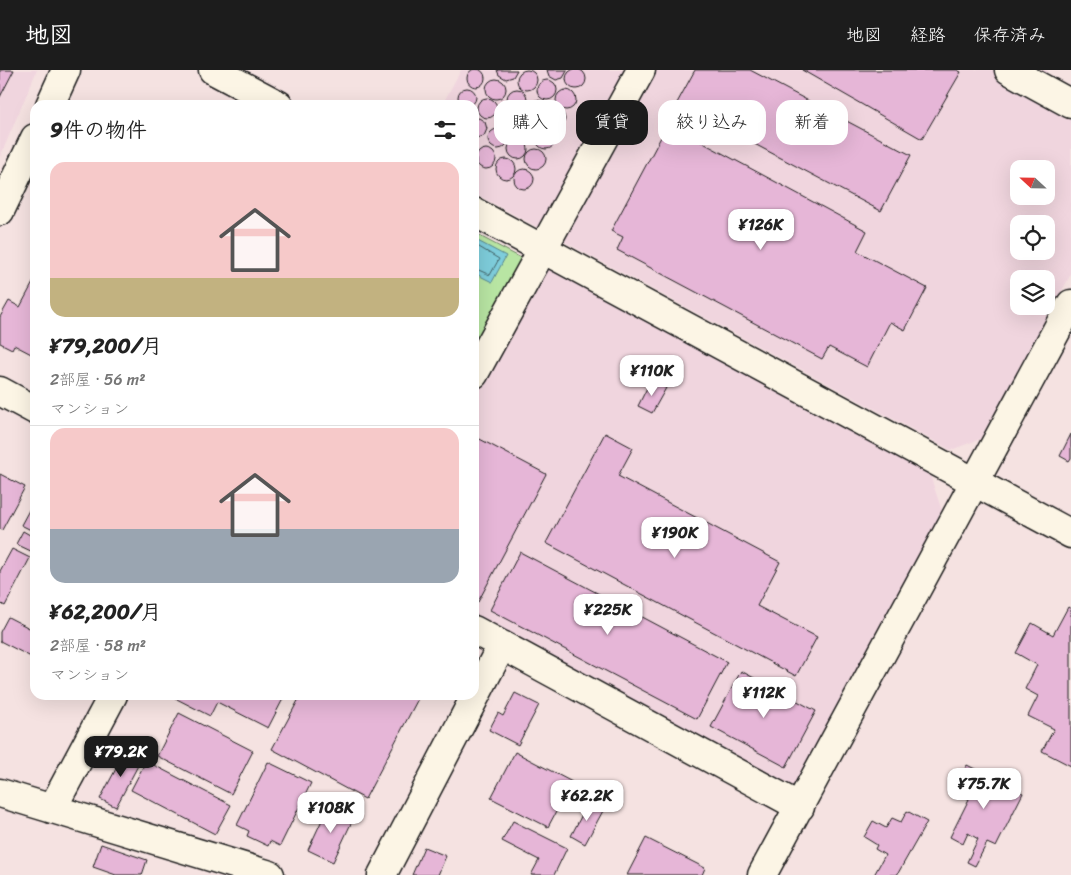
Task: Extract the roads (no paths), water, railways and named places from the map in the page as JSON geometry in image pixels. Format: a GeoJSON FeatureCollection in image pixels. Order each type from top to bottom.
{"type":"FeatureCollection","features":[{"type":"Feature","properties":{"kind":"street"},"geometry":{"type":"LineString","coordinates":[[52,100],[66,70]]}},
{"type":"Feature","properties":{"kind":"street"},"geometry":{"type":"LineString","coordinates":[[213,70],[270,100]]}},
{"type":"Feature","properties":{"kind":"street"},"geometry":{"type":"LineString","coordinates":[[479,365],[641,70]]}},
{"type":"Feature","properties":{"kind":"street"},"geometry":{"type":"LineString","coordinates":[[1008,70],[1071,104]]}},
{"type":"Feature","properties":{"kind":"street"},"geometry":{"type":"LineString","coordinates":[[2,203],[30,148]]}},
{"type":"Feature","properties":{"kind":"street"},"geometry":{"type":"LineString","coordinates":[[479,215],[1071,534]]}},
{"type":"Feature","properties":{"kind":"street"},"geometry":{"type":"LineString","coordinates":[[762,875],[1071,304]]}},
{"type":"Feature","properties":{"kind":"street"},"geometry":{"type":"LineString","coordinates":[[0,391],[30,407]]}},
{"type":"Feature","properties":{"kind":"street"},"geometry":{"type":"LineString","coordinates":[[479,633],[800,807]]}},
{"type":"Feature","properties":{"kind":"street"},"geometry":{"type":"LineString","coordinates":[[479,689],[502,645]]}},
{"type":"Feature","properties":{"kind":"street"},"geometry":{"type":"LineString","coordinates":[[52,809],[110,700]]}},
{"type":"Feature","properties":{"kind":"street"},"geometry":{"type":"LineString","coordinates":[[382,875],[473,700]]}},
{"type":"Feature","properties":{"kind":"street"},"geometry":{"type":"LineString","coordinates":[[0,793],[270,875]]}},
{"type":"Feature","properties":{"kind":"water"},"geometry":{"type":"Polygon","coordinates":[[[479,242],[506,256],[492,282],[479,276],[479,242]]]}}]}
